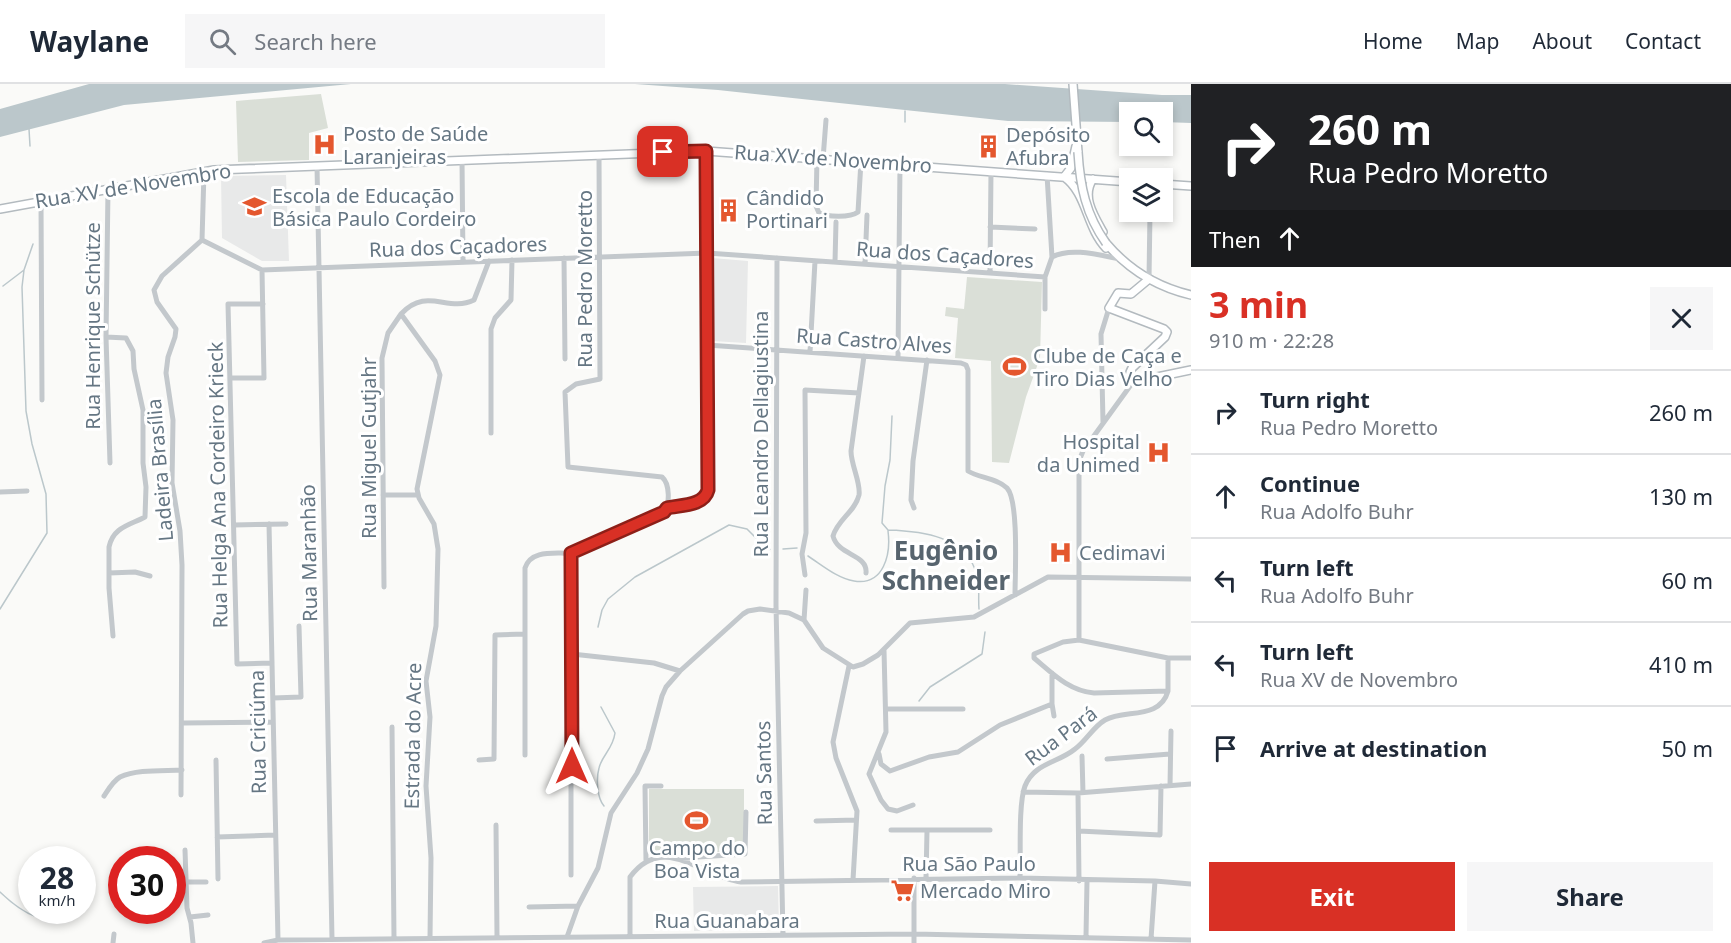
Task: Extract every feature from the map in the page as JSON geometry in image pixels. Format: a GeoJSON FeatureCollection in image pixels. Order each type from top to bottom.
{"type":"FeatureCollection","features":[{"type":"Feature","properties":{"kind":"main road"},"geometry":{"type":"LineString","coordinates":[[1072,84],[1080,181],[1086,207],[1104,244]]}},
{"type":"Feature","properties":{"kind":"main road"},"geometry":{"type":"LineString","coordinates":[[1077,146],[1071,168],[1064,177],[1087,197]]}},
{"type":"Feature","properties":{"kind":"main road","name":"Rua XV de Novembro"},"geometry":{"type":"LineString","coordinates":[[0,209],[204,172],[706,151],[1119,181]]}},
{"type":"Feature","properties":{"kind":"main road"},"geometry":{"type":"LineString","coordinates":[[1093,179],[1088,187],[1087,197],[1118,257]]}},
{"type":"Feature","properties":{"kind":"main road"},"geometry":{"type":"LineString","coordinates":[[1173,185],[1191,186]]}},
{"type":"Feature","properties":{"kind":"main road"},"geometry":{"type":"LineString","coordinates":[[1078,191],[1089,221],[1104,244],[1118,257],[1149,279],[1191,295]]}},
{"type":"Feature","properties":{"kind":"main road"},"geometry":{"type":"LineString","coordinates":[[1089,221],[1091,207]]}},
{"type":"Feature","properties":{"kind":"main road"},"geometry":{"type":"LineString","coordinates":[[1149,279],[1131,294],[1118,294],[1109,308],[1167,332],[1165,337],[1132,368],[1129,377],[1133,382],[1191,370]]}},
{"type":"Feature","properties":{"kind":"street"},"geometry":{"type":"LineString","coordinates":[[826,120],[816,206],[819,213],[854,215],[858,212],[861,162]]}},
{"type":"Feature","properties":{"kind":"street"},"geometry":{"type":"LineString","coordinates":[[525,755],[524,573],[526,562],[536,555],[571,553],[664,512],[667,508],[701,501],[707,495],[706,151]]}},
{"type":"Feature","properties":{"kind":"street","name":"Rua Pedro Moretto"},"geometry":{"type":"LineString","coordinates":[[599,155],[600,379],[571,386],[565,392],[568,467],[662,477],[667,484],[667,508]]}},
{"type":"Feature","properties":{"kind":"street"},"geometry":{"type":"LineString","coordinates":[[462,160],[463,262]]}},
{"type":"Feature","properties":{"kind":"street"},"geometry":{"type":"LineString","coordinates":[[898,358],[900,165]]}},
{"type":"Feature","properties":{"kind":"street","name":"Rua Maranhão"},"geometry":{"type":"LineString","coordinates":[[317,166],[335,940]]}},
{"type":"Feature","properties":{"kind":"street"},"geometry":{"type":"LineString","coordinates":[[990,273],[991,171]]}},
{"type":"Feature","properties":{"kind":"street"},"geometry":{"type":"LineString","coordinates":[[202,240],[204,172]]}},
{"type":"Feature","properties":{"kind":"street"},"geometry":{"type":"LineString","coordinates":[[1045,309],[1046,277],[1052,257],[1047,175]]}},
{"type":"Feature","properties":{"kind":"street","name":"Rua Henrique Schütze"},"geometry":{"type":"LineString","coordinates":[[108,189],[106,337],[110,463]]}},
{"type":"Feature","properties":{"kind":"street"},"geometry":{"type":"LineString","coordinates":[[41,201],[42,400]]}},
{"type":"Feature","properties":{"kind":"street"},"geometry":{"type":"LineString","coordinates":[[865,264],[867,215]]}},
{"type":"Feature","properties":{"kind":"street"},"geometry":{"type":"LineString","coordinates":[[835,262],[836,222]]}},
{"type":"Feature","properties":{"kind":"street"},"geometry":{"type":"LineString","coordinates":[[1149,279],[1150,222]]}},
{"type":"Feature","properties":{"kind":"street"},"geometry":{"type":"LineString","coordinates":[[990,227],[1035,229]]}},
{"type":"Feature","properties":{"kind":"street","name":"Rua dos Caçadores"},"geometry":{"type":"LineString","coordinates":[[202,240],[262,270],[706,253],[1046,277]]}},
{"type":"Feature","properties":{"kind":"street","name":"Ladeira Brasília"},"geometry":{"type":"LineString","coordinates":[[181,795],[183,723],[181,543],[172,483],[174,429],[166,373],[168,357],[176,333],[172,322],[157,302],[154,291],[162,276],[202,240]]}},
{"type":"Feature","properties":{"kind":"street"},"geometry":{"type":"LineString","coordinates":[[1098,255],[1104,244]]}},
{"type":"Feature","properties":{"kind":"street"},"geometry":{"type":"LineString","coordinates":[[1052,257],[1070,253],[1118,257]]}},
{"type":"Feature","properties":{"kind":"street"},"geometry":{"type":"LineString","coordinates":[[564,258],[565,360]]}},
{"type":"Feature","properties":{"kind":"street","name":"Rua Leandro Dellagiustina"},"geometry":{"type":"LineString","coordinates":[[776,610],[777,258]]}},
{"type":"Feature","properties":{"kind":"street"},"geometry":{"type":"LineString","coordinates":[[491,433],[491,329],[495,318],[511,300],[512,260]]}},
{"type":"Feature","properties":{"kind":"street"},"geometry":{"type":"LineString","coordinates":[[383,495],[418,495],[418,478],[440,375],[435,362],[401,314],[417,302],[457,303],[474,300],[489,261]]}},
{"type":"Feature","properties":{"kind":"street"},"geometry":{"type":"LineString","coordinates":[[810,352],[815,261]]}},
{"type":"Feature","properties":{"kind":"street"},"geometry":{"type":"LineString","coordinates":[[230,378],[264,378],[262,270]]}},
{"type":"Feature","properties":{"kind":"street","name":"Rua Helga Ana Cordeiro Krieck"},"geometry":{"type":"LineString","coordinates":[[263,304],[228,304],[237,664],[272,663]]}},
{"type":"Feature","properties":{"kind":"street"},"geometry":{"type":"LineString","coordinates":[[1103,423],[1101,339],[1103,323],[1109,308]]}},
{"type":"Feature","properties":{"kind":"street","name":"Rua Miguel Gutjahr"},"geometry":{"type":"LineString","coordinates":[[384,587],[383,348],[388,333],[401,314]]}},
{"type":"Feature","properties":{"kind":"street"},"geometry":{"type":"LineString","coordinates":[[106,337],[126,338],[133,351],[134,369],[143,410],[143,463],[146,487],[145,517],[121,527],[110,540],[109,573],[113,636]]}},
{"type":"Feature","properties":{"kind":"street","name":"Rua Castro Alves"},"geometry":{"type":"LineString","coordinates":[[707,345],[927,360],[966,365],[968,370],[968,471],[1002,484],[1011,494],[1015,518],[1016,595]]}},
{"type":"Feature","properties":{"kind":"street"},"geometry":{"type":"LineString","coordinates":[[864,356],[851,459],[859,493],[852,509],[837,526],[833,536],[841,549],[865,563],[866,573]]}},
{"type":"Feature","properties":{"kind":"street"},"geometry":{"type":"LineString","coordinates":[[914,508],[911,500],[913,461],[927,360]]}},
{"type":"Feature","properties":{"kind":"street"},"geometry":{"type":"LineString","coordinates":[[1079,640],[1079,461],[1133,382]]}},
{"type":"Feature","properties":{"kind":"street"},"geometry":{"type":"LineString","coordinates":[[805,575],[802,554],[806,533],[805,390],[859,393]]}},
{"type":"Feature","properties":{"kind":"street"},"geometry":{"type":"LineString","coordinates":[[0,492],[27,490]]}},
{"type":"Feature","properties":{"kind":"street","name":"Estrada do Acre"},"geometry":{"type":"LineString","coordinates":[[418,495],[434,524],[438,549],[436,626],[426,681],[430,724],[426,786],[431,858],[430,938]]}},
{"type":"Feature","properties":{"kind":"street","name":"Rua Criciúma"},"geometry":{"type":"LineString","coordinates":[[269,524],[279,940]]}},
{"type":"Feature","properties":{"kind":"street"},"geometry":{"type":"LineString","coordinates":[[234,525],[286,524]]}},
{"type":"Feature","properties":{"kind":"street"},"geometry":{"type":"LineString","coordinates":[[571,553],[571,875]]}},
{"type":"Feature","properties":{"kind":"street"},"geometry":{"type":"LineString","coordinates":[[109,573],[135,572],[150,576]]}},
{"type":"Feature","properties":{"kind":"street"},"geometry":{"type":"LineString","coordinates":[[806,590],[804,620],[819,644],[849,666],[863,664],[884,650],[910,623],[974,617],[1048,577],[1191,579]]}},
{"type":"Feature","properties":{"kind":"street"},"geometry":{"type":"LineString","coordinates":[[567,937],[578,906],[598,868],[611,813],[633,780],[644,758],[666,687],[680,671],[748,611],[776,610],[804,620]]}},
{"type":"Feature","properties":{"kind":"street","name":"Rua Santos"},"geometry":{"type":"LineString","coordinates":[[776,610],[783,935]]}},
{"type":"Feature","properties":{"kind":"street"},"geometry":{"type":"LineString","coordinates":[[273,698],[301,697],[300,627]]}},
{"type":"Feature","properties":{"kind":"street"},"geometry":{"type":"LineString","coordinates":[[479,760],[494,759],[495,635],[524,634]]}},
{"type":"Feature","properties":{"kind":"street"},"geometry":{"type":"LineString","coordinates":[[1168,657],[1168,692],[1088,692],[1076,689],[1052,673],[1034,658],[1034,654],[1063,642],[1079,640],[1168,657],[1191,658]]}},
{"type":"Feature","properties":{"kind":"street"},"geometry":{"type":"LineString","coordinates":[[884,650],[886,732],[869,774],[884,806],[888,809],[897,811],[913,805]]}},
{"type":"Feature","properties":{"kind":"street"},"geometry":{"type":"LineString","coordinates":[[572,654],[654,663],[680,671]]}},
{"type":"Feature","properties":{"kind":"street"},"geometry":{"type":"LineString","coordinates":[[849,666],[833,742],[836,758],[856,807],[853,879]]}},
{"type":"Feature","properties":{"kind":"street"},"geometry":{"type":"LineString","coordinates":[[1052,673],[1054,716]]}},
{"type":"Feature","properties":{"kind":"street","name":"Rua Pará"},"geometry":{"type":"LineString","coordinates":[[1020,878],[1023,792],[1029,779],[1049,761],[1075,750],[1105,720],[1153,709],[1163,702],[1168,692]]}},
{"type":"Feature","properties":{"kind":"street"},"geometry":{"type":"LineString","coordinates":[[879,754],[881,764],[890,771],[929,757],[958,752],[1000,725],[1052,704]]}},
{"type":"Feature","properties":{"kind":"street"},"geometry":{"type":"LineString","coordinates":[[886,709],[963,709]]}},
{"type":"Feature","properties":{"kind":"street"},"geometry":{"type":"LineString","coordinates":[[183,723],[273,722]]}},
{"type":"Feature","properties":{"kind":"street"},"geometry":{"type":"LineString","coordinates":[[392,726],[394,939]]}},
{"type":"Feature","properties":{"kind":"street"},"geometry":{"type":"LineString","coordinates":[[1170,786],[1171,731]]}},
{"type":"Feature","properties":{"kind":"street"},"geometry":{"type":"LineString","coordinates":[[1107,759],[1170,754]]}},
{"type":"Feature","properties":{"kind":"street"},"geometry":{"type":"LineString","coordinates":[[1079,881],[1082,756]]}},
{"type":"Feature","properties":{"kind":"street"},"geometry":{"type":"LineString","coordinates":[[216,760],[218,879]]}},
{"type":"Feature","properties":{"kind":"street"},"geometry":{"type":"LineString","coordinates":[[104,795],[121,777],[154,771],[182,770]]}},
{"type":"Feature","properties":{"kind":"street"},"geometry":{"type":"LineString","coordinates":[[1023,792],[1081,793],[1191,783]]}},
{"type":"Feature","properties":{"kind":"street"},"geometry":{"type":"LineString","coordinates":[[646,862],[645,786],[661,786]]}},
{"type":"Feature","properties":{"kind":"street"},"geometry":{"type":"LineString","coordinates":[[1079,831],[1160,835],[1161,786]]}},
{"type":"Feature","properties":{"kind":"street"},"geometry":{"type":"LineString","coordinates":[[630,936],[630,877],[646,862],[658,857],[745,854],[746,812]]}},
{"type":"Feature","properties":{"kind":"street"},"geometry":{"type":"LineString","coordinates":[[816,821],[856,820]]}},
{"type":"Feature","properties":{"kind":"street"},"geometry":{"type":"LineString","coordinates":[[496,825],[497,937]]}},
{"type":"Feature","properties":{"kind":"street"},"geometry":{"type":"LineString","coordinates":[[891,830],[990,830]]}},
{"type":"Feature","properties":{"kind":"street"},"geometry":{"type":"LineString","coordinates":[[926,878],[927,831]]}},
{"type":"Feature","properties":{"kind":"street"},"geometry":{"type":"LineString","coordinates":[[217,837],[275,835]]}},
{"type":"Feature","properties":{"kind":"street","name":"Rua São Paulo"},"geometry":{"type":"LineString","coordinates":[[675,858],[685,860],[725,879],[747,882],[1020,878],[1191,884]]}},
{"type":"Feature","properties":{"kind":"street"},"geometry":{"type":"LineString","coordinates":[[914,878],[914,943]]}},
{"type":"Feature","properties":{"kind":"street"},"geometry":{"type":"LineString","coordinates":[[1086,936],[1087,881]]}},
{"type":"Feature","properties":{"kind":"street"},"geometry":{"type":"LineString","coordinates":[[1151,939],[1155,881]]}},
{"type":"Feature","properties":{"kind":"street"},"geometry":{"type":"LineString","coordinates":[[193,943],[187,908],[186,882],[206,882]]}},
{"type":"Feature","properties":{"kind":"street"},"geometry":{"type":"LineString","coordinates":[[530,907],[578,906]]}},
{"type":"Feature","properties":{"kind":"street"},"geometry":{"type":"LineString","coordinates":[[190,917],[208,915]]}},
{"type":"Feature","properties":{"kind":"street"},"geometry":{"type":"LineString","coordinates":[[113,943],[114,934]]}},
{"type":"Feature","properties":{"kind":"street","name":"Rua Guanabara"},"geometry":{"type":"LineString","coordinates":[[264,943],[279,940],[497,937],[567,937],[608,940],[630,936],[649,940],[721,935],[914,934],[1086,936],[1135,941],[1191,939]]}},
{"type":"Feature","properties":{"kind":"street"},"geometry":{"type":"LineString","coordinates":[[721,935],[721,943]]}},
{"type":"Feature","properties":{"kind":"street"},"geometry":{"type":"LineString","coordinates":[[1024,935],[1025,943]]}},
{"type":"Feature","properties":{"kind":"shaded area"},"geometry":{"type":"Polygon","coordinates":[[[89,84],[351,84],[124,105],[0,137],[0,109],[89,84]]]}},
{"type":"Feature","properties":{"kind":"shaded area"},"geometry":{"type":"Polygon","coordinates":[[[635,84],[1005,84],[1191,95],[1191,123],[1173,122],[1173,102],[1119,102],[1119,122],[1008,121],[718,90],[635,84]]]}},
{"type":"Feature","properties":{"kind":"shaded area"},"geometry":{"type":"Polygon","coordinates":[[[321,94],[328,128],[309,133],[309,160],[238,162],[236,101],[321,94]]]}},
{"type":"Feature","properties":{"kind":"shaded area","name":"Escola de Educação Básica Paulo Cordeiro"},"geometry":{"type":"Polygon","coordinates":[[[286,175],[289,261],[262,261],[222,238],[221,176],[286,175]]]}},
{"type":"Feature","properties":{"kind":"shaded area"},"geometry":{"type":"Polygon","coordinates":[[[712,258],[748,261],[746,343],[712,341],[712,258]]]}},
{"type":"Feature","properties":{"kind":"shaded area","name":"Clube de Caça e Tiro Dias Velho"},"geometry":{"type":"Polygon","coordinates":[[[967,277],[1042,282],[1040,358],[1026,397],[1009,463],[992,462],[991,361],[955,358],[958,318],[945,316],[946,307],[964,309],[967,277]]]}},
{"type":"Feature","properties":{"kind":"shaded area","name":"Campo do Boa Vista"},"geometry":{"type":"Polygon","coordinates":[[[649,789],[744,789],[744,852],[649,852],[649,789]]]}},
{"type":"Feature","properties":{"kind":"shaded area"},"geometry":{"type":"Polygon","coordinates":[[[778,886],[779,929],[694,931],[693,887],[778,886]]]}},
{"type":"Feature","properties":{"kind":"waterway"},"geometry":{"type":"LineString","coordinates":[[905,111],[905,122]]}},
{"type":"Feature","properties":{"kind":"waterway"},"geometry":{"type":"LineString","coordinates":[[29,129],[30,146]]}},
{"type":"Feature","properties":{"kind":"waterway"},"geometry":{"type":"LineString","coordinates":[[3,286],[24,270],[33,244]]}},
{"type":"Feature","properties":{"kind":"waterway"},"geometry":{"type":"LineString","coordinates":[[0,609],[47,533],[46,494],[32,444],[26,411],[22,287],[24,270]]}},
{"type":"Feature","properties":{"kind":"waterway"},"geometry":{"type":"LineString","coordinates":[[892,416],[890,460],[882,523],[888,530],[915,532],[942,538],[964,552],[977,576],[979,609]]}},
{"type":"Feature","properties":{"kind":"waterway"},"geometry":{"type":"LineString","coordinates":[[598,627],[602,610],[608,599],[635,577],[729,525],[747,529],[770,549]]}},
{"type":"Feature","properties":{"kind":"waterway"},"geometry":{"type":"LineString","coordinates":[[808,556],[842,577],[854,581],[872,579],[879,573],[886,558],[888,531]]}},
{"type":"Feature","properties":{"kind":"waterway"},"geometry":{"type":"LineString","coordinates":[[783,549],[797,548]]}},
{"type":"Feature","properties":{"kind":"waterway"},"geometry":{"type":"LineString","coordinates":[[919,701],[930,687],[982,654],[985,632]]}},
{"type":"Feature","properties":{"kind":"waterway"},"geometry":{"type":"LineString","coordinates":[[601,707],[615,733],[598,772],[597,783],[604,806]]}},
{"type":"Feature","properties":{"kind":"waterway"},"geometry":{"type":"LineString","coordinates":[[0,892],[18,907]]}},
{"type":"Feature","properties":{"kind":"place","name":"Posto de Saúde Laranjeiras"},"geometry":{"type":"Point","coordinates":[325,145]}},
{"type":"Feature","properties":{"kind":"place","name":"Depósito Afubra"},"geometry":{"type":"Point","coordinates":[988,146]}},
{"type":"Feature","properties":{"kind":"place","name":"Escola de Educação Básica Paulo Cordeiro"},"geometry":{"type":"Point","coordinates":[254,207]}},
{"type":"Feature","properties":{"kind":"place","name":"Cândido Portinari"},"geometry":{"type":"Point","coordinates":[728,210]}},
{"type":"Feature","properties":{"kind":"place","name":"Clube de Caça e Tiro Dias Velho"},"geometry":{"type":"Point","coordinates":[1015,367]}},
{"type":"Feature","properties":{"kind":"place","name":"Hospital da Unimed"},"geometry":{"type":"Point","coordinates":[1158,453]}},
{"type":"Feature","properties":{"kind":"place","name":"Cedimavi"},"geometry":{"type":"Point","coordinates":[1061,553]}},
{"type":"Feature","properties":{"kind":"place","name":"Campo do Boa Vista"},"geometry":{"type":"Point","coordinates":[697,821]}},
{"type":"Feature","properties":{"kind":"place","name":"Mercado Miro"},"geometry":{"type":"Point","coordinates":[902,891]}},
{"type":"Feature","properties":{"kind":"district","name":"Eugênio Schneider"},"geometry":{"type":"Point","coordinates":[946,566]}},
{"type":"Feature","properties":{"kind":"route"},"geometry":{"type":"LineString","coordinates":[[572,766],[571,553],[664,512],[667,508],[701,501],[707,495],[708,490],[706,151],[663,152]]}}]}
